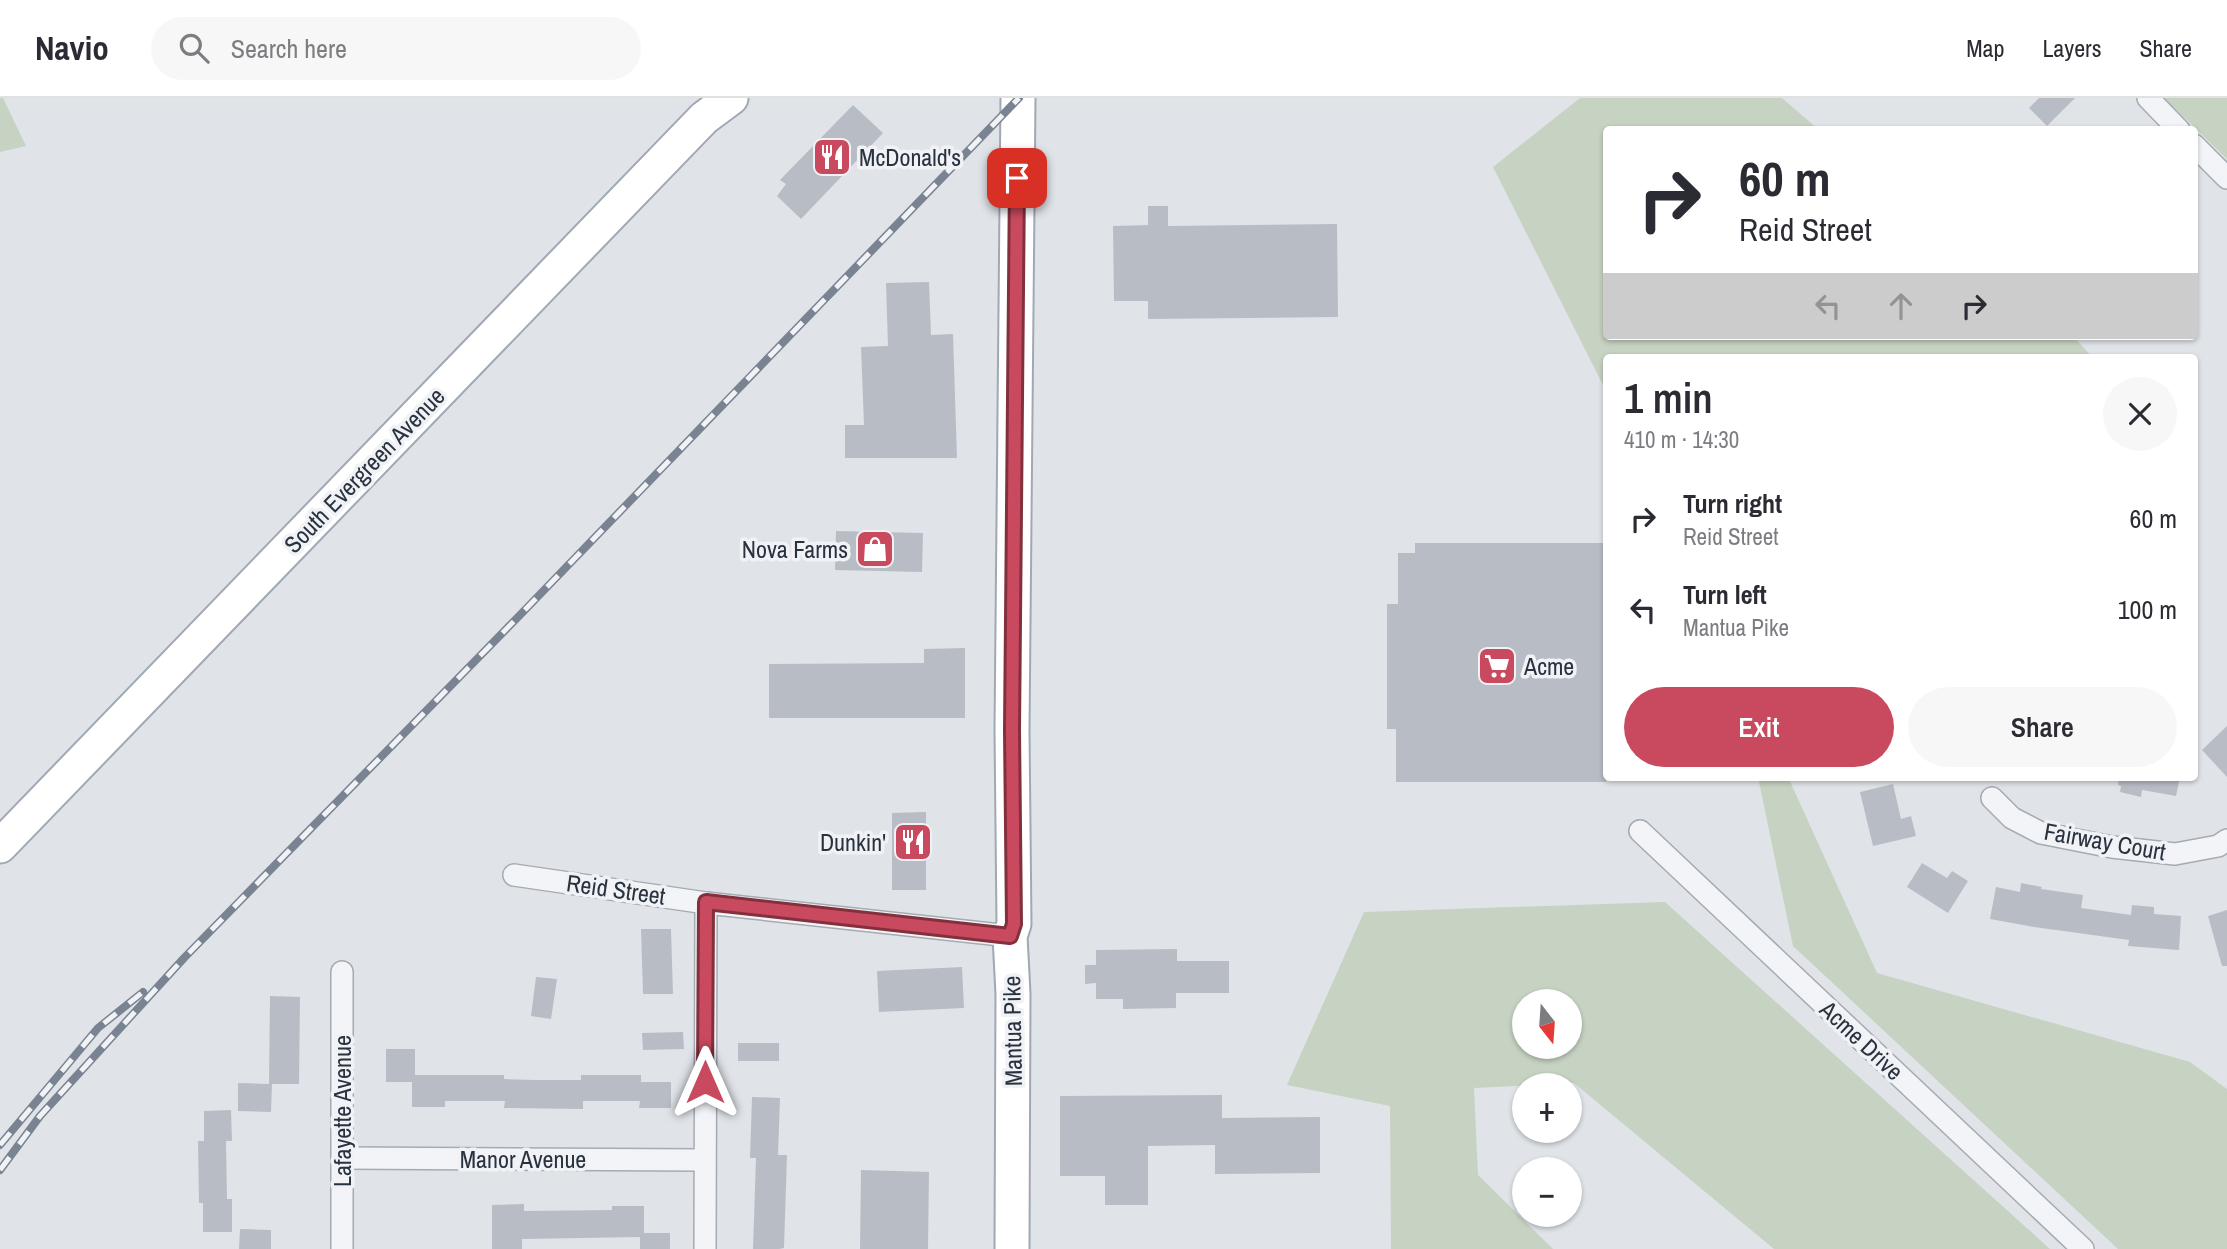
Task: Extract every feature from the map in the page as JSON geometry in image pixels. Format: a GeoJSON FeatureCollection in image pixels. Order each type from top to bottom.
{"type":"FeatureCollection","features":[{"type":"Feature","properties":{"kind":"main road","name":"South Evergreen Avenue"},"geometry":{"type":"LineString","coordinates":[[0,845],[708,108],[731,98]]}},
{"type":"Feature","properties":{"kind":"main road","name":"Mantua Pike"},"geometry":{"type":"LineString","coordinates":[[1012,1249],[1013,995],[1010,936],[1014,924],[1012,730],[1018,98]]}},
{"type":"Feature","properties":{"kind":"street"},"geometry":{"type":"LineString","coordinates":[[2148,98],[2175,126]]}},
{"type":"Feature","properties":{"kind":"street"},"geometry":{"type":"LineString","coordinates":[[2198,149],[2227,178]]}},
{"type":"Feature","properties":{"kind":"street","name":"Fairway Court"},"geometry":{"type":"LineString","coordinates":[[1992,798],[2012,818],[2041,833],[2112,847],[2175,854],[2218,846],[2227,840]]}},
{"type":"Feature","properties":{"kind":"street","name":"Acme Drive"},"geometry":{"type":"LineString","coordinates":[[1640,831],[2083,1249]]}},
{"type":"Feature","properties":{"kind":"street","name":"Reid Street"},"geometry":{"type":"LineString","coordinates":[[514,875],[706,902],[1010,936]]}},
{"type":"Feature","properties":{"kind":"street"},"geometry":{"type":"LineString","coordinates":[[705,1249],[706,902]]}},
{"type":"Feature","properties":{"kind":"street","name":"Lafayette Avenue"},"geometry":{"type":"LineString","coordinates":[[342,972],[342,1249]]}},
{"type":"Feature","properties":{"kind":"street","name":"Manor Avenue"},"geometry":{"type":"LineString","coordinates":[[343,1158],[704,1160]]}},
{"type":"Feature","properties":{"kind":"green space"},"geometry":{"type":"Polygon","coordinates":[[[0,98],[3,98],[26,146],[0,152],[0,98]]]}},
{"type":"Feature","properties":{"kind":"green space"},"geometry":{"type":"Polygon","coordinates":[[[1580,98],[1782,98],[1815,126],[1603,126],[1603,340],[2077,340],[2089,354],[1603,354],[1603,385],[1493,167],[1580,98]]]}},
{"type":"Feature","properties":{"kind":"green space"},"geometry":{"type":"Polygon","coordinates":[[[2164,98],[2227,98],[2227,159],[2198,131],[2198,126],[2193,126],[2164,98]]]}},
{"type":"Feature","properties":{"kind":"green space"},"geometry":{"type":"Polygon","coordinates":[[[1759,781],[1790,781],[1877,973],[2190,1062],[2227,1089],[2227,1249],[2118,1249],[1793,946],[1759,781]]]}},
{"type":"Feature","properties":{"kind":"green space"},"geometry":{"type":"Polygon","coordinates":[[[1665,902],[2050,1249],[1774,1249],[1582,1090],[1582,1073],[1512,1073],[1512,1086],[1474,1088],[1478,1175],[1512,1209],[1512,1227],[1531,1227],[1553,1249],[1391,1249],[1390,1106],[1287,1085],[1364,912],[1665,902]]]}},
{"type":"Feature","properties":{"kind":"building"},"geometry":{"type":"Polygon","coordinates":[[[2039,98],[2075,98],[2047,126],[2029,108],[2039,98]]]}},
{"type":"Feature","properties":{"kind":"building","name":"McDonald's"},"geometry":{"type":"Polygon","coordinates":[[[853,105],[883,133],[801,219],[777,196],[786,184],[780,180],[853,105]]]}},
{"type":"Feature","properties":{"kind":"building"},"geometry":{"type":"Polygon","coordinates":[[[1148,206],[1168,206],[1168,226],[1337,224],[1338,317],[1148,319],[1148,301],[1114,301],[1113,226],[1148,225],[1148,206]]]}},
{"type":"Feature","properties":{"kind":"building"},"geometry":{"type":"Polygon","coordinates":[[[929,282],[931,335],[953,334],[957,458],[845,458],[845,425],[864,425],[861,347],[888,346],[886,283],[929,282]]]}},
{"type":"Feature","properties":{"kind":"building"},"geometry":{"type":"Polygon","coordinates":[[[836,531],[923,533],[922,572],[835,570],[836,531]]]}},
{"type":"Feature","properties":{"kind":"building","name":"Acme"},"geometry":{"type":"Polygon","coordinates":[[[1415,543],[1603,543],[1603,781],[1606,782],[1396,782],[1396,729],[1387,729],[1387,604],[1398,604],[1398,553],[1415,553],[1415,543]]]}},
{"type":"Feature","properties":{"kind":"building"},"geometry":{"type":"Polygon","coordinates":[[[965,648],[965,718],[769,718],[769,664],[924,663],[924,649],[965,648]]]}},
{"type":"Feature","properties":{"kind":"building"},"geometry":{"type":"Polygon","coordinates":[[[2227,726],[2227,777],[2202,750],[2227,726]]]}},
{"type":"Feature","properties":{"kind":"building"},"geometry":{"type":"Polygon","coordinates":[[[2118,781],[2179,781],[2176,796],[2142,790],[2141,797],[2120,792],[2121,786],[2118,785],[2118,781]]]}},
{"type":"Feature","properties":{"kind":"building"},"geometry":{"type":"Polygon","coordinates":[[[1893,784],[1901,819],[1911,816],[1916,836],[1873,846],[1860,792],[1893,784]]]}},
{"type":"Feature","properties":{"kind":"building"},"geometry":{"type":"Polygon","coordinates":[[[926,812],[926,890],[892,890],[892,813],[926,812]]]}},
{"type":"Feature","properties":{"kind":"building"},"geometry":{"type":"Polygon","coordinates":[[[1922,863],[1947,878],[1952,871],[1968,881],[1948,913],[1907,887],[1922,863]]]}},
{"type":"Feature","properties":{"kind":"building"},"geometry":{"type":"Polygon","coordinates":[[[2021,883],[2083,895],[2081,908],[2131,915],[2132,905],[2154,907],[2154,914],[2181,916],[2179,950],[2128,946],[2129,940],[1990,919],[1996,887],[2020,892],[2021,883]]]}},
{"type":"Feature","properties":{"kind":"building"},"geometry":{"type":"Polygon","coordinates":[[[2227,910],[2227,966],[2222,966],[2208,916],[2227,910]]]}},
{"type":"Feature","properties":{"kind":"building"},"geometry":{"type":"Polygon","coordinates":[[[641,929],[671,929],[673,994],[643,994],[641,929]]]}},
{"type":"Feature","properties":{"kind":"building"},"geometry":{"type":"Polygon","coordinates":[[[1177,949],[1177,961],[1229,961],[1229,993],[1176,993],[1176,1008],[1123,1009],[1123,999],[1096,999],[1096,983],[1085,984],[1085,965],[1096,965],[1096,950],[1177,949]]]}},
{"type":"Feature","properties":{"kind":"building"},"geometry":{"type":"Polygon","coordinates":[[[962,967],[964,1008],[879,1012],[877,971],[962,967]]]}},
{"type":"Feature","properties":{"kind":"building"},"geometry":{"type":"Polygon","coordinates":[[[536,977],[557,979],[551,1019],[531,1016],[536,977]]]}},
{"type":"Feature","properties":{"kind":"building"},"geometry":{"type":"Polygon","coordinates":[[[270,996],[300,997],[299,1084],[272,1084],[271,1112],[238,1111],[238,1083],[269,1084],[270,996]]]}},
{"type":"Feature","properties":{"kind":"building"},"geometry":{"type":"Polygon","coordinates":[[[683,1032],[684,1049],[643,1050],[642,1033],[683,1032]]]}},
{"type":"Feature","properties":{"kind":"building"},"geometry":{"type":"Polygon","coordinates":[[[738,1043],[779,1043],[779,1061],[738,1061],[738,1043]]]}},
{"type":"Feature","properties":{"kind":"building"},"geometry":{"type":"Polygon","coordinates":[[[386,1049],[415,1049],[415,1075],[504,1075],[504,1079],[581,1080],[581,1075],[641,1075],[641,1082],[671,1082],[671,1108],[639,1108],[640,1101],[583,1101],[583,1109],[504,1108],[505,1101],[445,1101],[445,1107],[412,1107],[412,1082],[386,1082],[386,1049]]]}},
{"type":"Feature","properties":{"kind":"building"},"geometry":{"type":"Polygon","coordinates":[[[1222,1095],[1222,1118],[1320,1117],[1320,1173],[1215,1174],[1215,1145],[1148,1146],[1148,1205],[1105,1205],[1105,1176],[1060,1176],[1060,1096],[1222,1095]]]}},
{"type":"Feature","properties":{"kind":"building"},"geometry":{"type":"Polygon","coordinates":[[[752,1097],[780,1098],[778,1155],[787,1155],[784,1248],[779,1249],[753,1249],[756,1158],[750,1158],[752,1097]]]}},
{"type":"Feature","properties":{"kind":"building"},"geometry":{"type":"Polygon","coordinates":[[[231,1110],[232,1141],[226,1141],[227,1199],[232,1199],[232,1232],[203,1232],[203,1203],[199,1203],[198,1141],[204,1141],[204,1111],[231,1110]]]}},
{"type":"Feature","properties":{"kind":"building"},"geometry":{"type":"Polygon","coordinates":[[[861,1170],[929,1172],[928,1249],[860,1249],[861,1170]]]}},
{"type":"Feature","properties":{"kind":"building"},"geometry":{"type":"Polygon","coordinates":[[[524,1204],[524,1211],[612,1210],[612,1206],[644,1206],[644,1233],[670,1233],[670,1249],[640,1249],[640,1237],[522,1239],[522,1249],[492,1249],[492,1205],[524,1204]]]}},
{"type":"Feature","properties":{"kind":"building"},"geometry":{"type":"Polygon","coordinates":[[[240,1229],[271,1230],[271,1249],[239,1249],[240,1229]]]}},
{"type":"Feature","properties":{"kind":"railway"},"geometry":{"type":"LineString","coordinates":[[0,1170],[40,1116],[184,958],[521,614],[1019,98]]}},
{"type":"Feature","properties":{"kind":"railway"},"geometry":{"type":"LineString","coordinates":[[0,1145],[98,1028],[143,992]]}},
{"type":"Feature","properties":{"kind":"place","name":"McDonald's"},"geometry":{"type":"Point","coordinates":[832,157]}},
{"type":"Feature","properties":{"kind":"place","name":"Nova Farms"},"geometry":{"type":"Point","coordinates":[875,549]}},
{"type":"Feature","properties":{"kind":"place","name":"Acme"},"geometry":{"type":"Point","coordinates":[1497,666]}},
{"type":"Feature","properties":{"kind":"place","name":"Dunkin'"},"geometry":{"type":"Point","coordinates":[913,842]}},
{"type":"Feature","properties":{"kind":"route"},"geometry":{"type":"LineString","coordinates":[[705,1082],[706,902],[1010,936],[1014,924],[1012,730],[1017,178]]}}]}
